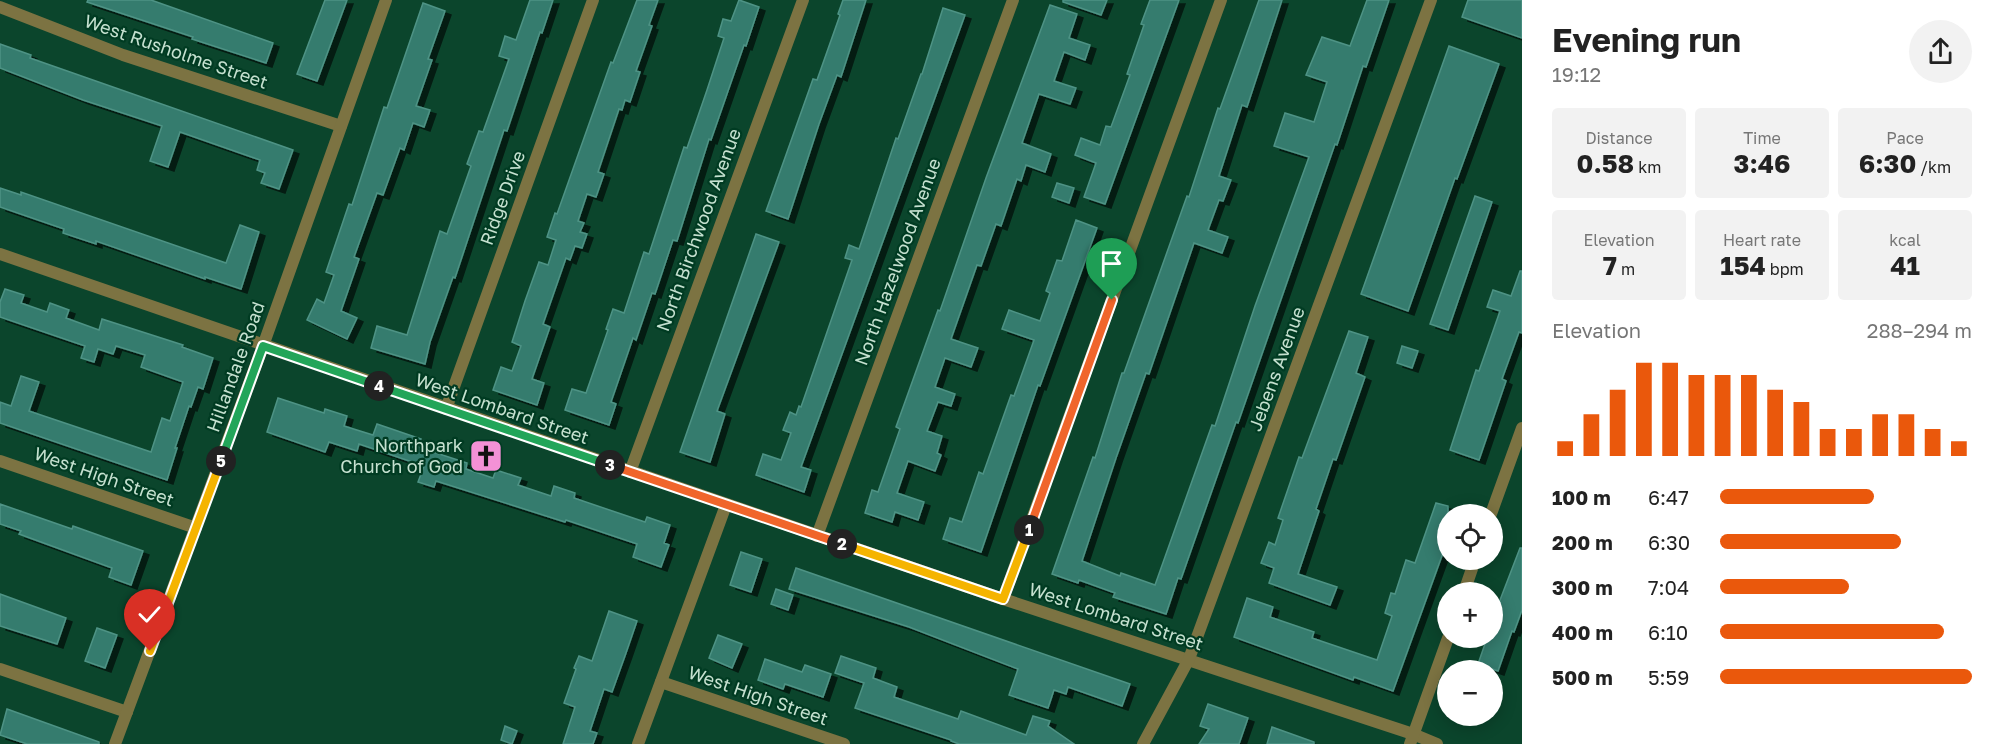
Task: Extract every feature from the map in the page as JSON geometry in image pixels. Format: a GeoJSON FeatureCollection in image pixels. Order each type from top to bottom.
{"type":"FeatureCollection","features":[{"type":"Feature","properties":{"kind":"street","name":"Hillandale Road"},"geometry":{"type":"LineString","coordinates":[[116,744],[263,346],[386,0]]}},
{"type":"Feature","properties":{"kind":"street","name":"Ridge Drive"},"geometry":{"type":"LineString","coordinates":[[446,409],[593,0]]}},
{"type":"Feature","properties":{"kind":"street","name":"North Birchwood Avenue"},"geometry":{"type":"LineString","coordinates":[[630,472],[803,0]]}},
{"type":"Feature","properties":{"kind":"street","name":"North Hazelwood Avenue"},"geometry":{"type":"LineString","coordinates":[[817,536],[1013,0]]}},
{"type":"Feature","properties":{"kind":"street"},"geometry":{"type":"LineString","coordinates":[[1003,599],[1221,0]]}},
{"type":"Feature","properties":{"kind":"street","name":"Jebens Avenue"},"geometry":{"type":"LineString","coordinates":[[1143,744],[1189,659],[1431,0]]}},
{"type":"Feature","properties":{"kind":"street","name":"West Rusholme Street"},"geometry":{"type":"LineString","coordinates":[[0,7],[123,55],[341,126]]}},
{"type":"Feature","properties":{"kind":"street","name":"West Lombard Street"},"geometry":{"type":"LineString","coordinates":[[0,254],[817,536],[1189,659],[1412,739],[1437,744]]}},
{"type":"Feature","properties":{"kind":"street"},"geometry":{"type":"LineString","coordinates":[[1495,504],[1522,428]]}},
{"type":"Feature","properties":{"kind":"street","name":"West High Street"},"geometry":{"type":"LineString","coordinates":[[0,461],[196,528]]}},
{"type":"Feature","properties":{"kind":"street"},"geometry":{"type":"LineString","coordinates":[[638,744],[726,505]]}},
{"type":"Feature","properties":{"kind":"street"},"geometry":{"type":"LineString","coordinates":[[1412,739],[1444,648]]}},
{"type":"Feature","properties":{"kind":"street"},"geometry":{"type":"LineString","coordinates":[[0,669],[127,712]]}},
{"type":"Feature","properties":{"kind":"street","name":"West High Street"},"geometry":{"type":"LineString","coordinates":[[661,682],[844,744]]}},
{"type":"Feature","properties":{"kind":"building"},"geometry":{"type":"Polygon","coordinates":[[[88,0],[151,0],[273,43],[266,63],[87,2],[88,0]]]}},
{"type":"Feature","properties":{"kind":"building"},"geometry":{"type":"Polygon","coordinates":[[[325,0],[347,0],[317,81],[297,74],[325,0]]]}},
{"type":"Feature","properties":{"kind":"building"},"geometry":{"type":"Polygon","coordinates":[[[530,0],[553,0],[507,131],[504,130],[455,278],[453,277],[430,342],[425,364],[371,348],[377,326],[407,335],[440,231],[447,234],[471,166],[467,164],[479,131],[483,132],[509,59],[499,56],[505,36],[516,40],[530,0]]]}},
{"type":"Feature","properties":{"kind":"building"},"geometry":{"type":"Polygon","coordinates":[[[637,0],[658,0],[649,25],[652,26],[636,71],[640,72],[630,102],[625,100],[622,110],[619,109],[598,172],[604,174],[596,197],[587,194],[578,221],[584,223],[580,232],[587,234],[582,248],[575,246],[570,260],[566,258],[543,324],[550,327],[532,379],[544,383],[537,405],[493,390],[501,367],[512,371],[521,346],[512,342],[525,301],[539,262],[548,265],[556,240],[547,237],[555,213],[557,214],[611,62],[613,63],[637,0]]]}},
{"type":"Feature","properties":{"kind":"building"},"geometry":{"type":"Polygon","coordinates":[[[739,0],[759,7],[711,140],[709,139],[677,241],[673,240],[655,294],[652,293],[636,340],[633,338],[611,402],[616,404],[609,425],[565,410],[572,389],[586,393],[613,309],[624,313],[644,252],[649,254],[684,147],[687,148],[707,90],[724,38],[718,36],[723,19],[731,21],[739,0]]]}},
{"type":"Feature","properties":{"kind":"building"},"geometry":{"type":"Polygon","coordinates":[[[843,0],[866,0],[841,77],[837,75],[819,124],[788,219],[766,211],[813,79],[817,80],[843,0]]]}},
{"type":"Feature","properties":{"kind":"building"},"geometry":{"type":"Polygon","coordinates":[[[1063,0],[1107,0],[1101,15],[1063,2],[1063,0]]]}},
{"type":"Feature","properties":{"kind":"building"},"geometry":{"type":"Polygon","coordinates":[[[1150,0],[1179,0],[1105,204],[1084,197],[1096,163],[1075,155],[1081,138],[1100,145],[1106,126],[1111,127],[1130,75],[1127,74],[1150,0]]]}},
{"type":"Feature","properties":{"kind":"building"},"geometry":{"type":"Polygon","coordinates":[[[1259,0],[1282,0],[1247,107],[1242,105],[1219,176],[1231,180],[1223,201],[1219,200],[1208,230],[1228,237],[1222,253],[1194,243],[1149,374],[1146,373],[1116,458],[1082,561],[1120,576],[1121,573],[1155,585],[1212,425],[1215,426],[1255,306],[1309,157],[1274,146],[1285,113],[1314,122],[1327,82],[1306,75],[1322,37],[1350,46],[1367,0],[1389,0],[1366,67],[1363,66],[1337,145],[1335,144],[1238,423],[1236,422],[1181,579],[1178,578],[1166,614],[1113,597],[1115,593],[1079,580],[1078,583],[1052,574],[1093,457],[1095,458],[1122,373],[1124,373],[1187,196],[1189,197],[1218,108],[1220,109],[1259,0]]]}},
{"type":"Feature","properties":{"kind":"building"},"geometry":{"type":"Polygon","coordinates":[[[1468,0],[1522,0],[1522,38],[1462,17],[1468,0]]]}},
{"type":"Feature","properties":{"kind":"building"},"geometry":{"type":"Polygon","coordinates":[[[423,3],[445,11],[428,59],[432,60],[416,106],[430,110],[424,127],[413,123],[404,150],[400,148],[383,195],[377,193],[354,257],[359,259],[341,311],[357,318],[347,339],[307,320],[317,299],[324,303],[334,275],[326,272],[423,3]]]}},
{"type":"Feature","properties":{"kind":"building"},"geometry":{"type":"Polygon","coordinates":[[[1050,5],[1077,14],[1069,38],[1090,45],[1085,60],[1064,52],[1054,81],[1076,88],[1070,104],[1039,94],[1022,143],[1051,154],[1045,172],[1026,165],[1021,181],[1017,179],[1001,226],[996,224],[981,266],[977,265],[951,339],[978,348],[971,367],[945,358],[935,387],[955,394],[951,406],[938,402],[927,431],[942,436],[937,453],[941,455],[935,471],[908,461],[897,493],[924,502],[918,520],[895,512],[892,522],[865,513],[872,490],[878,492],[900,429],[896,427],[1050,5]]]}},
{"type":"Feature","properties":{"kind":"building"},"geometry":{"type":"Polygon","coordinates":[[[943,8],[965,15],[801,467],[811,470],[804,492],[756,475],[763,454],[781,460],[791,433],[783,430],[790,412],[796,415],[799,406],[801,407],[852,260],[845,258],[849,245],[859,249],[896,138],[898,139],[922,74],[943,8]]]}},
{"type":"Feature","properties":{"kind":"building"},"geometry":{"type":"Polygon","coordinates":[[[0,44],[31,55],[30,58],[293,150],[279,189],[261,183],[265,173],[257,170],[260,160],[180,132],[168,167],[150,161],[162,126],[83,100],[0,68],[0,44]]]}},
{"type":"Feature","properties":{"kind":"building"},"geometry":{"type":"Polygon","coordinates":[[[1449,46],[1499,64],[1457,179],[1455,178],[1408,311],[1361,294],[1449,46]]]}},
{"type":"Feature","properties":{"kind":"building"},"geometry":{"type":"Polygon","coordinates":[[[1057,183],[1074,188],[1069,203],[1052,197],[1057,183]]]}},
{"type":"Feature","properties":{"kind":"building"},"geometry":{"type":"Polygon","coordinates":[[[0,188],[21,195],[21,192],[226,263],[240,225],[259,232],[241,289],[205,277],[205,279],[96,241],[96,244],[63,233],[64,229],[0,207],[0,188]]]}},
{"type":"Feature","properties":{"kind":"building"},"geometry":{"type":"Polygon","coordinates":[[[1475,196],[1492,202],[1448,330],[1430,324],[1475,196]]]}},
{"type":"Feature","properties":{"kind":"building"},"geometry":{"type":"Polygon","coordinates":[[[1076,220],[1097,228],[1040,386],[1038,385],[981,552],[943,539],[950,518],[962,522],[979,472],[983,474],[1011,395],[1014,396],[1034,340],[1002,329],[1009,310],[1040,321],[1050,293],[1046,291],[1057,260],[1062,261],[1076,220]]]}},
{"type":"Feature","properties":{"kind":"building"},"geometry":{"type":"Polygon","coordinates":[[[756,234],[779,242],[717,411],[725,414],[710,462],[680,452],[756,234]]]}},
{"type":"Feature","properties":{"kind":"building"},"geometry":{"type":"Polygon","coordinates":[[[1520,271],[1522,271],[1522,333],[1519,332],[1502,379],[1506,381],[1479,460],[1450,450],[1476,370],[1479,371],[1500,311],[1487,307],[1493,290],[1511,296],[1520,271]]]}},
{"type":"Feature","properties":{"kind":"building"},"geometry":{"type":"Polygon","coordinates":[[[5,289],[24,295],[21,303],[47,312],[50,303],[69,310],[66,318],[99,330],[102,319],[183,345],[182,347],[213,358],[203,389],[198,387],[191,407],[189,406],[167,480],[0,423],[0,402],[11,406],[21,376],[39,382],[29,411],[151,452],[162,418],[170,421],[183,382],[141,367],[145,355],[116,346],[113,354],[98,349],[94,362],[81,358],[85,346],[0,317],[0,302],[5,289]]]}},
{"type":"Feature","properties":{"kind":"building"},"geometry":{"type":"Polygon","coordinates":[[[1349,331],[1368,337],[1356,373],[1365,377],[1336,460],[1333,459],[1298,574],[1337,587],[1330,605],[1269,583],[1274,568],[1261,563],[1269,542],[1275,545],[1283,520],[1278,518],[1299,457],[1302,458],[1349,331]]]}},
{"type":"Feature","properties":{"kind":"building"},"geometry":{"type":"Polygon","coordinates":[[[1402,346],[1418,351],[1412,368],[1397,363],[1402,346]]]}},
{"type":"Feature","properties":{"kind":"building"},"geometry":{"type":"Polygon","coordinates":[[[278,398],[324,413],[325,409],[347,416],[344,426],[373,435],[377,424],[421,439],[418,447],[467,463],[466,469],[493,478],[496,470],[521,478],[518,485],[551,496],[554,486],[575,493],[574,498],[645,522],[647,517],[670,525],[664,543],[669,545],[661,567],[633,557],[637,544],[436,481],[434,487],[418,482],[424,466],[359,444],[357,451],[329,442],[325,452],[267,432],[278,398]]]}},
{"type":"Feature","properties":{"kind":"building"},"geometry":{"type":"Polygon","coordinates":[[[1436,503],[1440,504],[1437,504],[1437,569],[1393,691],[1354,677],[1353,680],[1234,637],[1247,598],[1273,607],[1270,617],[1314,632],[1312,638],[1377,660],[1392,616],[1385,613],[1391,593],[1395,594],[1406,560],[1415,563],[1436,503]]]}},
{"type":"Feature","properties":{"kind":"building"},"geometry":{"type":"Polygon","coordinates":[[[0,504],[72,529],[73,526],[143,551],[131,585],[109,577],[112,568],[19,534],[21,531],[0,524],[0,504]]]}},
{"type":"Feature","properties":{"kind":"building"},"geometry":{"type":"Polygon","coordinates":[[[1520,548],[1522,548],[1522,610],[1514,632],[1512,631],[1502,660],[1479,660],[1484,648],[1503,648],[1503,592],[1520,548]]]}},
{"type":"Feature","properties":{"kind":"building"},"geometry":{"type":"Polygon","coordinates":[[[741,552],[762,559],[751,592],[730,585],[741,552]]]}},
{"type":"Feature","properties":{"kind":"building"},"geometry":{"type":"Polygon","coordinates":[[[796,568],[1130,684],[1122,706],[1068,687],[1066,694],[1054,690],[1048,708],[1009,695],[1018,669],[909,627],[789,589],[796,568]]]}},
{"type":"Feature","properties":{"kind":"building"},"geometry":{"type":"Polygon","coordinates":[[[776,589],[793,595],[788,610],[771,604],[776,589]]]}},
{"type":"Feature","properties":{"kind":"building"},"geometry":{"type":"Polygon","coordinates":[[[0,594],[66,618],[57,644],[0,626],[0,594]]]}},
{"type":"Feature","properties":{"kind":"building"},"geometry":{"type":"Polygon","coordinates":[[[609,611],[637,621],[626,653],[612,692],[604,689],[590,731],[597,733],[593,744],[563,744],[575,707],[564,703],[576,669],[574,668],[579,656],[592,661],[609,611]]]}},
{"type":"Feature","properties":{"kind":"building"},"geometry":{"type":"Polygon","coordinates":[[[97,628],[117,635],[105,668],[85,661],[97,628]]]}},
{"type":"Feature","properties":{"kind":"building"},"geometry":{"type":"Polygon","coordinates":[[[718,635],[742,644],[732,668],[709,658],[718,635]]]}},
{"type":"Feature","properties":{"kind":"building"},"geometry":{"type":"Polygon","coordinates":[[[841,656],[876,668],[873,678],[897,687],[894,697],[958,719],[961,711],[1026,735],[1033,716],[1050,721],[1048,726],[1074,744],[959,744],[855,708],[864,683],[835,673],[841,656]]]}},
{"type":"Feature","properties":{"kind":"building"},"geometry":{"type":"Polygon","coordinates":[[[765,659],[802,672],[805,665],[831,674],[823,697],[785,684],[783,689],[758,680],[765,659]]]}},
{"type":"Feature","properties":{"kind":"building"},"geometry":{"type":"Polygon","coordinates":[[[1208,704],[1248,718],[1239,744],[1199,744],[1209,729],[1200,726],[1208,704]]]}},
{"type":"Feature","properties":{"kind":"building"},"geometry":{"type":"Polygon","coordinates":[[[7,709],[99,742],[99,744],[27,744],[0,735],[7,709]]]}},
{"type":"Feature","properties":{"kind":"building"},"geometry":{"type":"Polygon","coordinates":[[[505,726],[517,731],[512,744],[501,740],[505,726]]]}},
{"type":"Feature","properties":{"kind":"building"},"geometry":{"type":"Polygon","coordinates":[[[1272,727],[1314,742],[1314,744],[1267,744],[1272,727]]]}},
{"type":"Feature","properties":{"kind":"place","name":"Northpark Church of God"},"geometry":{"type":"Point","coordinates":[486,456]}},
{"type":"Feature","properties":{"kind":"route"},"geometry":{"type":"LineString","coordinates":[[150,651],[263,346],[1003,599],[1112,300]]}}]}
